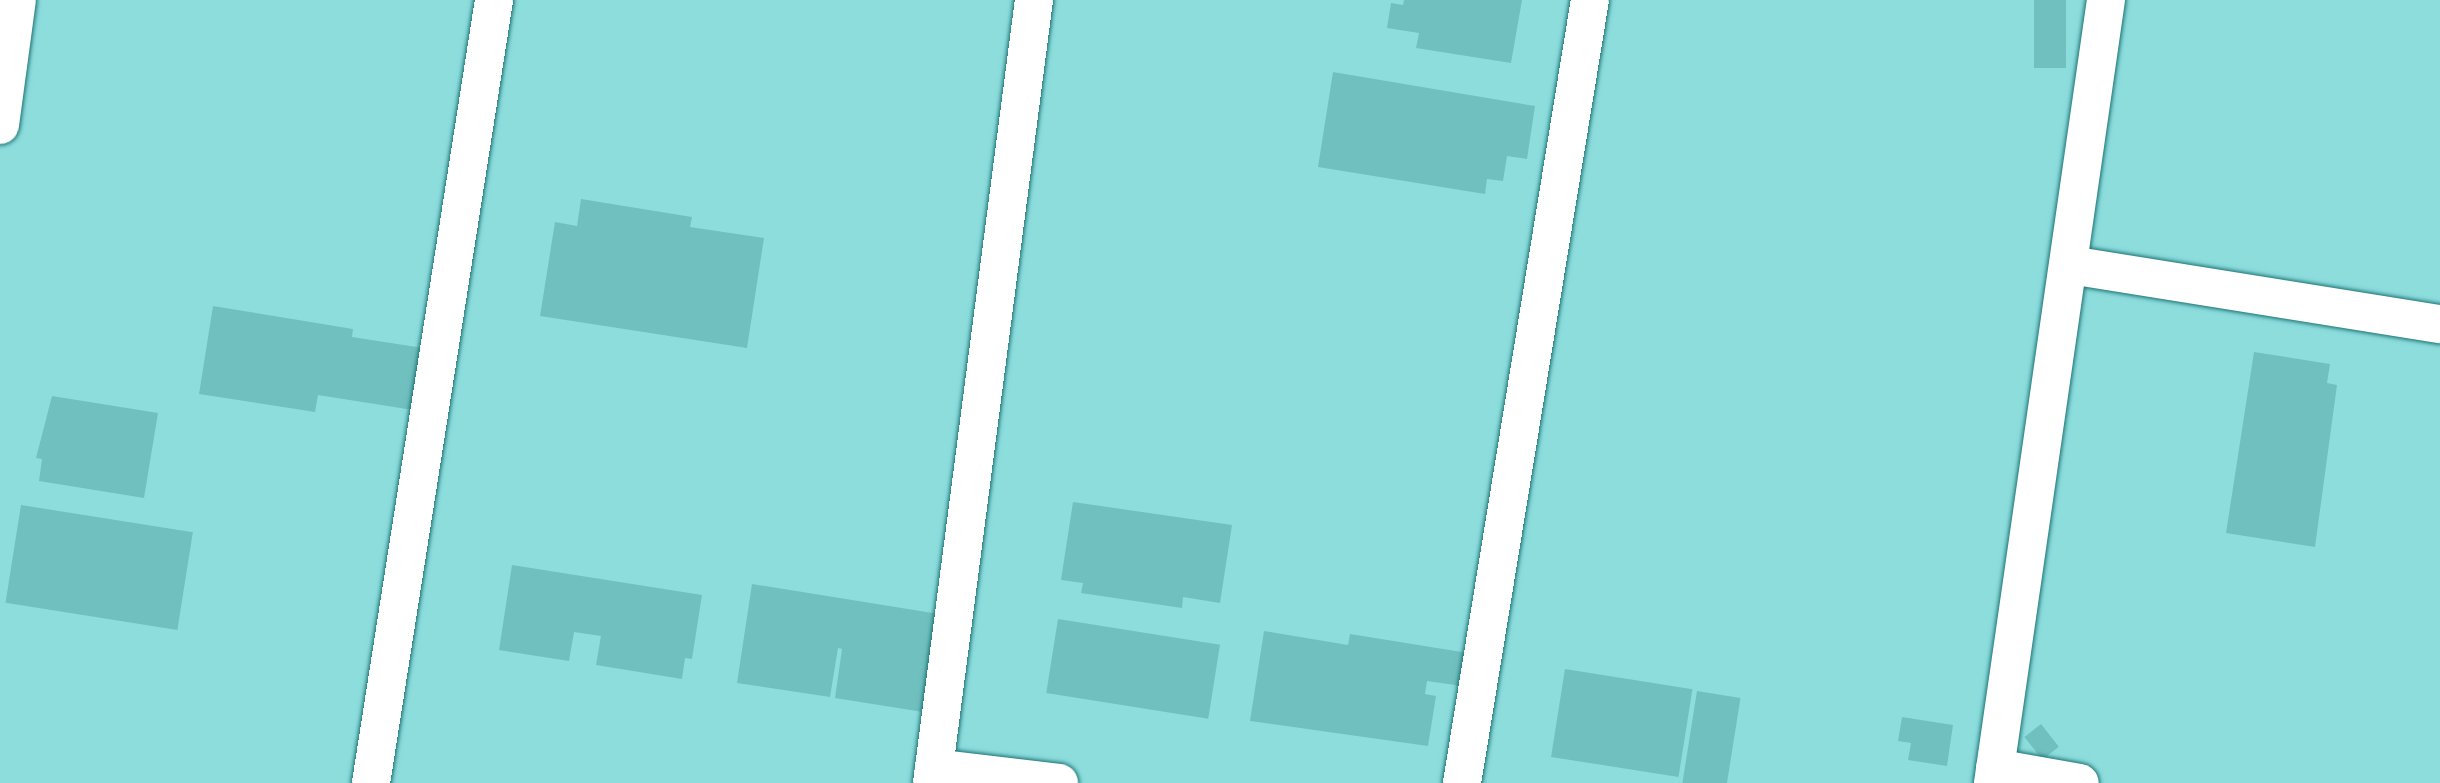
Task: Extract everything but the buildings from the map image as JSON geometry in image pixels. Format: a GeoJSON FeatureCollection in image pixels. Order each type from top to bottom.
{"type":"FeatureCollection","features":[{"type":"Feature","properties":{"kind":"street"},"geometry":{"type":"LineString","coordinates":[[0,125],[5,58],[17,0]]}},
{"type":"Feature","properties":{"kind":"street"},"geometry":{"type":"LineString","coordinates":[[371,783],[494,0]]}},
{"type":"Feature","properties":{"kind":"street"},"geometry":{"type":"LineString","coordinates":[[1034,0],[933,775],[1059,783]]}},
{"type":"Feature","properties":{"kind":"street"},"geometry":{"type":"LineString","coordinates":[[1462,783],[1590,0]]}},
{"type":"Feature","properties":{"kind":"street"},"geometry":{"type":"LineString","coordinates":[[2080,783],[1994,776],[2070,265],[2106,0]]}},
{"type":"Feature","properties":{"kind":"street"},"geometry":{"type":"LineString","coordinates":[[2070,265],[2440,324]]}}]}
